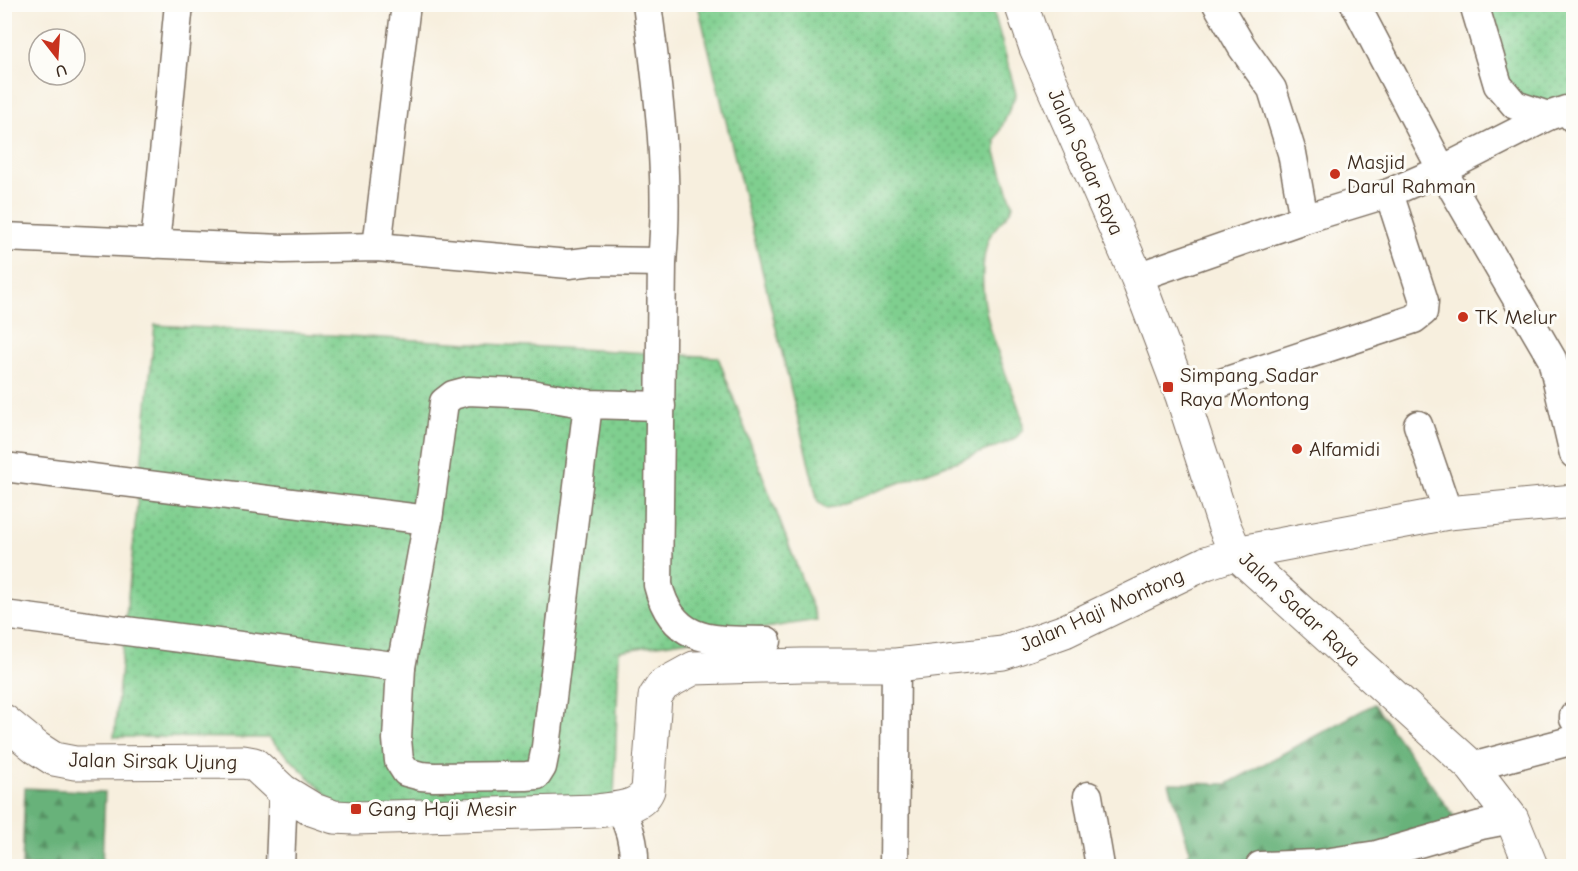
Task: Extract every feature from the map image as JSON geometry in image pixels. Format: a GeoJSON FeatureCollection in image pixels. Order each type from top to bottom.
{"type":"FeatureCollection","features":[{"type":"Feature","properties":{"kind":"street"},"geometry":{"type":"LineString","coordinates":[[155,244],[179,4]]}},
{"type":"Feature","properties":{"kind":"street"},"geometry":{"type":"LineString","coordinates":[[377,248],[406,4]]}},
{"type":"Feature","properties":{"kind":"street"},"geometry":{"type":"LineString","coordinates":[[647,4],[660,115],[665,226],[662,262],[657,572],[662,601],[676,622],[691,633],[709,640],[767,641]]}},
{"type":"Feature","properties":{"kind":"street","name":"Jalan Sadar Raya"},"geometry":{"type":"LineString","coordinates":[[1021,4],[1036,48],[1137,277],[1182,396],[1225,528],[1236,553],[1472,767],[1512,819],[1531,867]]}},
{"type":"Feature","properties":{"kind":"street"},"geometry":{"type":"LineString","coordinates":[[1216,4],[1242,48],[1272,88],[1292,153],[1304,219]]}},
{"type":"Feature","properties":{"kind":"street"},"geometry":{"type":"LineString","coordinates":[[1355,4],[1442,170],[1563,358],[1574,454]]}},
{"type":"Feature","properties":{"kind":"street"},"geometry":{"type":"LineString","coordinates":[[1474,4],[1498,85],[1515,105],[1561,117]]}},
{"type":"Feature","properties":{"kind":"street"},"geometry":{"type":"LineString","coordinates":[[1137,277],[1304,219],[1389,193],[1561,117]]}},
{"type":"Feature","properties":{"kind":"street"},"geometry":{"type":"LineString","coordinates":[[1182,396],[1414,319],[1423,312],[1424,301],[1389,193]]}},
{"type":"Feature","properties":{"kind":"street"},"geometry":{"type":"LineString","coordinates":[[4,237],[283,249],[377,248],[569,264],[593,261],[662,262]]}},
{"type":"Feature","properties":{"kind":"street"},"geometry":{"type":"LineString","coordinates":[[588,404],[542,767],[537,775],[434,777],[406,772],[399,761],[397,739],[401,667],[428,520],[444,402],[453,394],[482,391],[531,394],[588,404],[661,406]]}},
{"type":"Feature","properties":{"kind":"street"},"geometry":{"type":"LineString","coordinates":[[1418,425],[1448,513]]}},
{"type":"Feature","properties":{"kind":"street"},"geometry":{"type":"LineString","coordinates":[[4,467],[428,520]]}},
{"type":"Feature","properties":{"kind":"street","name":"Jalan Haji Montong"},"geometry":{"type":"LineString","coordinates":[[620,808],[645,798],[648,790],[655,697],[663,685],[675,676],[694,668],[896,665],[1003,653],[1065,631],[1206,563],[1236,553],[1448,513],[1574,501]]}},
{"type":"Feature","properties":{"kind":"street"},"geometry":{"type":"LineString","coordinates":[[4,615],[401,667]]}},
{"type":"Feature","properties":{"kind":"street"},"geometry":{"type":"LineString","coordinates":[[894,867],[896,665]]}},
{"type":"Feature","properties":{"kind":"street","name":"Jalan Sirsak Ujung"},"geometry":{"type":"LineString","coordinates":[[4,721],[54,759],[75,763],[243,762],[254,764],[283,791],[314,810],[333,817],[597,811],[620,808]]}},
{"type":"Feature","properties":{"kind":"street"},"geometry":{"type":"LineString","coordinates":[[1472,767],[1574,740]]}},
{"type":"Feature","properties":{"kind":"street"},"geometry":{"type":"LineString","coordinates":[[280,867],[283,791]]}},
{"type":"Feature","properties":{"kind":"street"},"geometry":{"type":"LineString","coordinates":[[1088,796],[1100,867]]}},
{"type":"Feature","properties":{"kind":"street"},"geometry":{"type":"LineString","coordinates":[[620,808],[627,822],[634,867]]}},
{"type":"Feature","properties":{"kind":"street"},"geometry":{"type":"LineString","coordinates":[[1260,867],[1378,861],[1480,825],[1512,819]]}},
{"type":"Feature","properties":{"kind":"green space"},"geometry":{"type":"Polygon","coordinates":[[[698,5],[992,5],[1016,94],[996,140],[996,153],[1013,206],[989,238],[984,260],[983,283],[990,329],[1022,417],[1023,429],[1017,437],[834,507],[826,508],[818,502],[698,5]]]}},
{"type":"Feature","properties":{"kind":"green space"},"geometry":{"type":"Polygon","coordinates":[[[1479,5],[1573,5],[1573,93],[1541,111],[1518,117],[1479,5]]]}},
{"type":"Feature","properties":{"kind":"green space"},"geometry":{"type":"Polygon","coordinates":[[[155,325],[718,357],[817,620],[619,651],[614,798],[344,812],[269,738],[114,737],[155,325]]]}},
{"type":"Feature","properties":{"kind":"green space"},"geometry":{"type":"Polygon","coordinates":[[[1374,704],[1468,836],[1329,866],[1179,866],[1190,851],[1169,783],[1227,784],[1374,704]]]}},
{"type":"Feature","properties":{"kind":"green space"},"geometry":{"type":"Polygon","coordinates":[[[25,788],[105,792],[102,866],[22,866],[25,788]]]}},
{"type":"Feature","properties":{"kind":"place","name":"Masjid Darul Rahman"},"geometry":{"type":"Point","coordinates":[1335,174]}},
{"type":"Feature","properties":{"kind":"place","name":"TK Melur"},"geometry":{"type":"Point","coordinates":[1463,317]}},
{"type":"Feature","properties":{"kind":"place","name":"Simpang Sadar Raya Montong"},"geometry":{"type":"Point","coordinates":[1168,387]}},
{"type":"Feature","properties":{"kind":"place","name":"Alfamidi"},"geometry":{"type":"Point","coordinates":[1297,449]}},
{"type":"Feature","properties":{"kind":"place","name":"Gang Haji Mesir"},"geometry":{"type":"Point","coordinates":[356,809]}}]}
